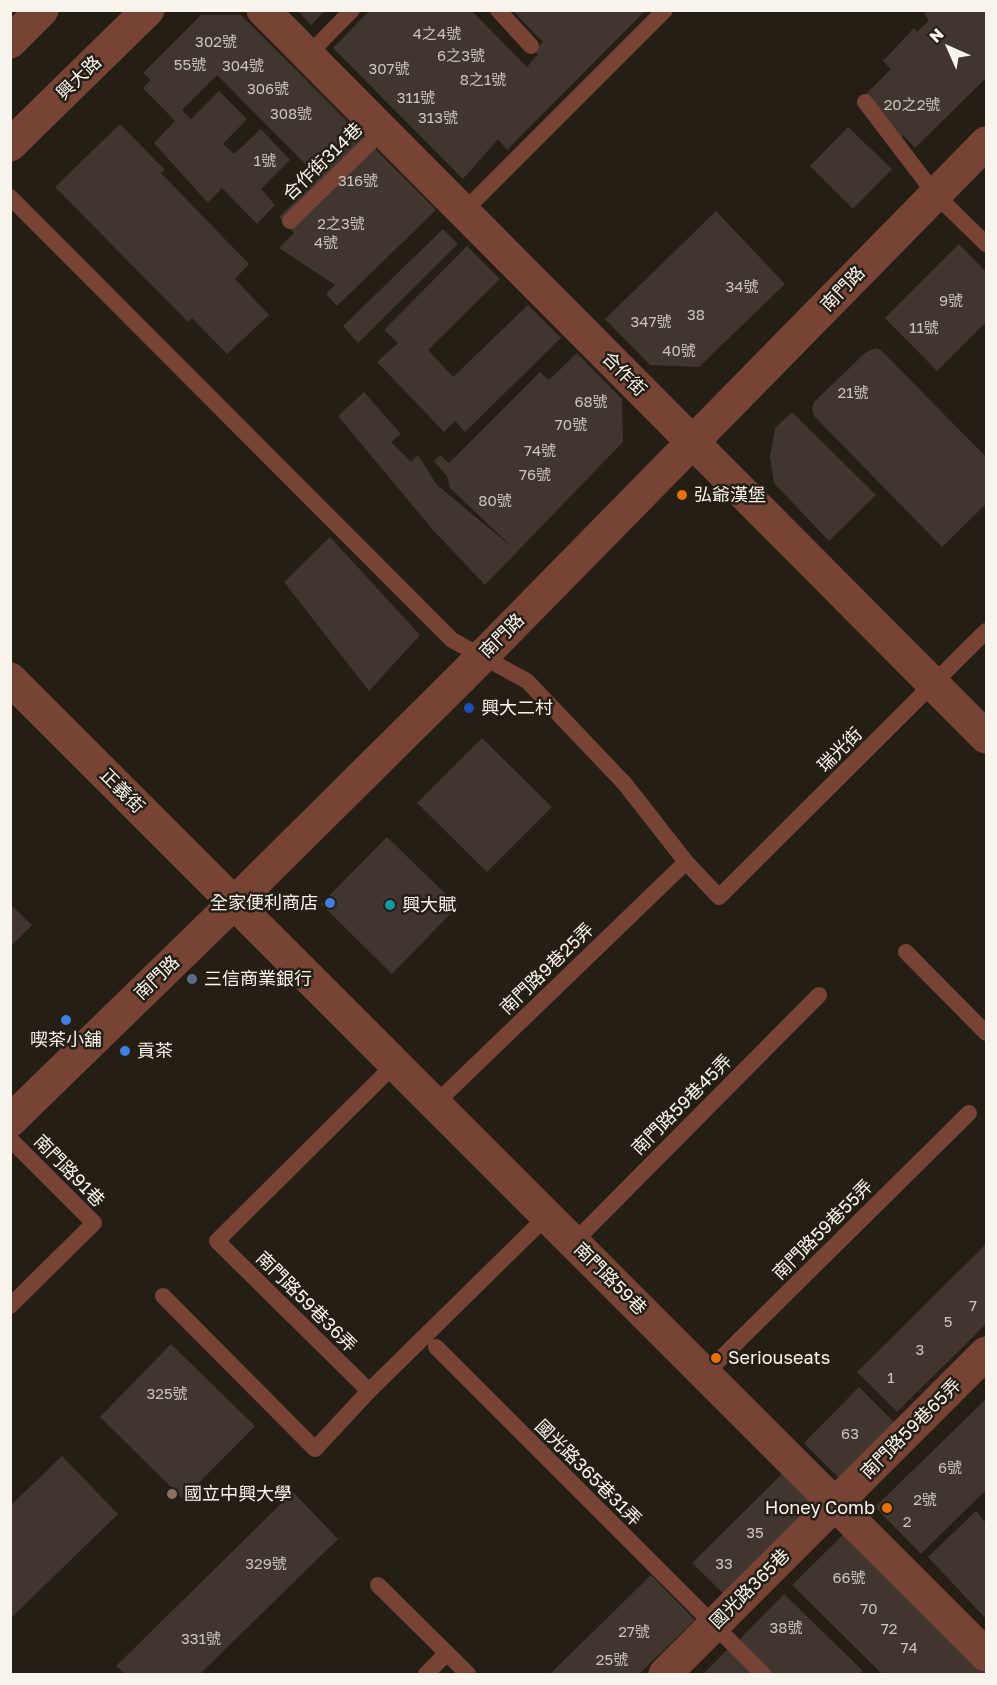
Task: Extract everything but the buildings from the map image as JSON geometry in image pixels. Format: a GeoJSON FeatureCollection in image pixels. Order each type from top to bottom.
{"type":"FeatureCollection","features":[{"type":"Feature","properties":{"kind":"street"},"geometry":{"type":"LineString","coordinates":[[10,42],[42,10]]}},
{"type":"Feature","properties":{"kind":"street","name":"興大路"},"geometry":{"type":"LineString","coordinates":[[10,145],[148,10]]}},
{"type":"Feature","properties":{"kind":"street","name":"合作街"},"geometry":{"type":"LineString","coordinates":[[263,10],[987,737]]}},
{"type":"Feature","properties":{"kind":"street","name":"南門路"},"geometry":{"type":"LineString","coordinates":[[10,1121],[482,657],[987,143]]}},
{"type":"Feature","properties":{"kind":"street","name":"正義街"},"geometry":{"type":"LineString","coordinates":[[10,679],[234,903]]}},
{"type":"Feature","properties":{"kind":"street","name":"南門路59巷"},"geometry":{"type":"LineString","coordinates":[[234,903],[987,1655]]}},
{"type":"Feature","properties":{"kind":"street","name":"南門路59巷65弄"},"geometry":{"type":"LineString","coordinates":[[835,1504],[987,1353]]}},
{"type":"Feature","properties":{"kind":"street","name":"國光路365巷"},"geometry":{"type":"LineString","coordinates":[[665,1674],[835,1504]]}},
{"type":"Feature","properties":{"kind":"lane"},"geometry":{"type":"LineString","coordinates":[[307,56],[352,10]]}},
{"type":"Feature","properties":{"kind":"lane"},"geometry":{"type":"LineString","coordinates":[[498,10],[531,45]]}},
{"type":"Feature","properties":{"kind":"lane"},"geometry":{"type":"LineString","coordinates":[[463,212],[664,10]]}},
{"type":"Feature","properties":{"kind":"lane"},"geometry":{"type":"LineString","coordinates":[[865,102],[935,194],[987,244]]}},
{"type":"Feature","properties":{"kind":"lane","name":"合作街314巷"},"geometry":{"type":"LineString","coordinates":[[290,221],[383,130]]}},
{"type":"Feature","properties":{"kind":"lane"},"geometry":{"type":"LineString","coordinates":[[10,197],[452,640],[527,681],[625,784],[686,862]]}},
{"type":"Feature","properties":{"kind":"lane","name":"瑞光街"},"geometry":{"type":"LineString","coordinates":[[686,862],[719,897],[987,631]]}},
{"type":"Feature","properties":{"kind":"lane","name":"南門路9巷25弄"},"geometry":{"type":"LineString","coordinates":[[435,1104],[686,862]]}},
{"type":"Feature","properties":{"kind":"lane"},"geometry":{"type":"LineString","coordinates":[[906,952],[987,1033]]}},
{"type":"Feature","properties":{"kind":"lane","name":"南門路59巷45弄"},"geometry":{"type":"LineString","coordinates":[[573,1243],[819,995]]}},
{"type":"Feature","properties":{"kind":"lane","name":"南門路59巷36弄"},"geometry":{"type":"LineString","coordinates":[[369,1391],[217,1241],[395,1064]]}},
{"type":"Feature","properties":{"kind":"lane","name":"南門路59巷55弄"},"geometry":{"type":"LineString","coordinates":[[705,1374],[969,1113]]}},
{"type":"Feature","properties":{"kind":"lane","name":"南門路91巷"},"geometry":{"type":"LineString","coordinates":[[10,1139],[94,1223],[10,1306]]}},
{"type":"Feature","properties":{"kind":"lane"},"geometry":{"type":"LineString","coordinates":[[163,1296],[315,1449],[369,1391],[547,1216]]}},
{"type":"Feature","properties":{"kind":"lane","name":"國光路365巷31弄"},"geometry":{"type":"LineString","coordinates":[[436,1347],[762,1674]]}},
{"type":"Feature","properties":{"kind":"lane"},"geometry":{"type":"LineString","coordinates":[[378,1585],[468,1674]]}},
{"type":"Feature","properties":{"kind":"lane"},"geometry":{"type":"LineString","coordinates":[[426,1674],[447,1653]]}},
{"type":"Feature","properties":{"kind":"place","name":"弘爺漢堡"},"geometry":{"type":"Point","coordinates":[682,495]}},
{"type":"Feature","properties":{"kind":"place","name":"興大二村"},"geometry":{"type":"Point","coordinates":[469,708]}},
{"type":"Feature","properties":{"kind":"place","name":"全家便利商店"},"geometry":{"type":"Point","coordinates":[330,903]}},
{"type":"Feature","properties":{"kind":"place","name":"興大賦"},"geometry":{"type":"Point","coordinates":[390,905]}},
{"type":"Feature","properties":{"kind":"place","name":"三信商業銀行"},"geometry":{"type":"Point","coordinates":[192,979]}},
{"type":"Feature","properties":{"kind":"place","name":"喫茶小舖"},"geometry":{"type":"Point","coordinates":[66,1020]}},
{"type":"Feature","properties":{"kind":"place","name":"貢茶"},"geometry":{"type":"Point","coordinates":[125,1051]}},
{"type":"Feature","properties":{"kind":"place","name":"Seriouseats"},"geometry":{"type":"Point","coordinates":[716,1358]}},
{"type":"Feature","properties":{"kind":"place","name":"國立中興大學"},"geometry":{"type":"Point","coordinates":[172,1494]}},
{"type":"Feature","properties":{"kind":"place","name":"Honey Comb"},"geometry":{"type":"Point","coordinates":[887,1508]}}]}
